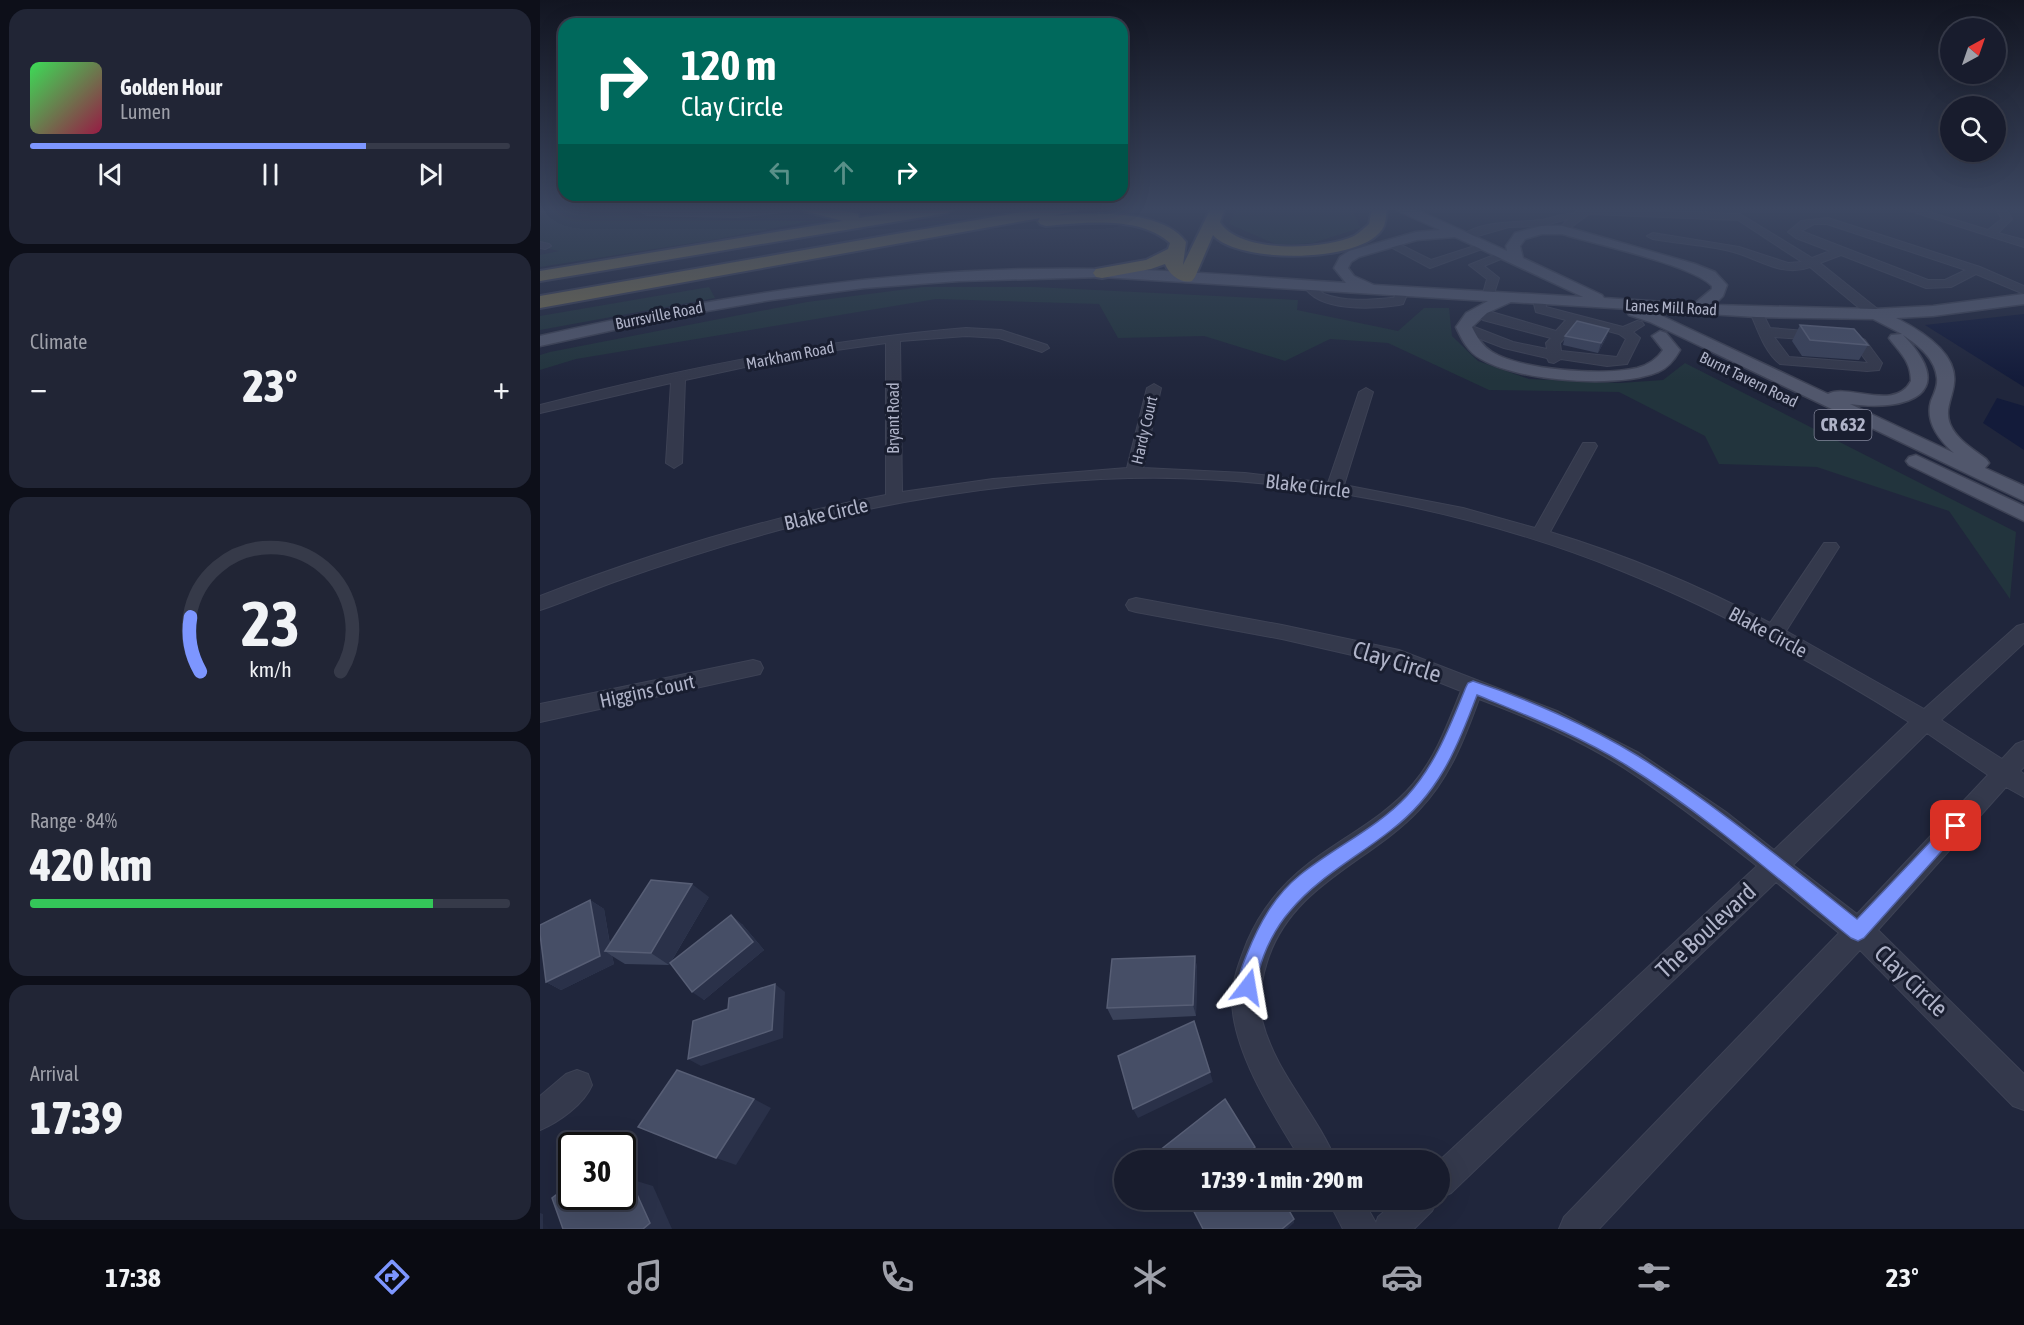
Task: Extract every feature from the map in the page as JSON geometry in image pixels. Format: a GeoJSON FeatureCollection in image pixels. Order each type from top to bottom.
{"type":"FeatureCollection","features":[{"type":"Feature","properties":{"kind":"highway"},"geometry":{"type":"LineString","coordinates":[[540,276],[604,265]]}},
{"type":"Feature","properties":{"kind":"highway"},"geometry":{"type":"LineString","coordinates":[[540,285],[657,265]]}},
{"type":"Feature","properties":{"kind":"highway"},"geometry":{"type":"LineString","coordinates":[[540,302],[746,265]]}},
{"type":"Feature","properties":{"kind":"highway"},"geometry":{"type":"LineString","coordinates":[[1102,273],[1144,265]]}},
{"type":"Feature","properties":{"kind":"highway"},"geometry":{"type":"LineString","coordinates":[[1173,265],[1186,277],[1191,265]]}},
{"type":"Feature","properties":{"kind":"main road"},"geometry":{"type":"LineString","coordinates":[[1342,265],[1341,268],[1349,279],[1376,290]]}},
{"type":"Feature","properties":{"kind":"main road","name":"Burnt Tavern Road"},"geometry":{"type":"LineString","coordinates":[[1528,265],[1607,303],[1656,319],[2024,494]]}},
{"type":"Feature","properties":{"kind":"main road"},"geometry":{"type":"LineString","coordinates":[[1683,265],[1710,275],[1720,285],[1716,296],[1692,322],[1691,326],[1698,339]]}},
{"type":"Feature","properties":{"kind":"main road"},"geometry":{"type":"LineString","coordinates":[[1536,269],[1538,288],[1478,312],[1464,327],[1469,340],[1489,356],[1511,366],[1538,373],[1621,375],[1651,369],[1665,360],[1672,350],[1660,336]]}},
{"type":"Feature","properties":{"kind":"main road","name":"Lanes Mill Road"},"geometry":{"type":"LineString","coordinates":[[1102,273],[1756,312],[1875,314],[1953,309],[2024,299]]}},
{"type":"Feature","properties":{"kind":"main road","name":"Burrsville Road"},"geometry":{"type":"LineString","coordinates":[[540,341],[641,317],[839,286],[940,277],[1102,273]]}},
{"type":"Feature","properties":{"kind":"main road","name":"Burnt Tavern Road"},"geometry":{"type":"LineString","coordinates":[[1607,303],[1630,328],[1660,336],[2024,514]]}},
{"type":"Feature","properties":{"kind":"main road"},"geometry":{"type":"LineString","coordinates":[[1798,386],[1833,396],[1879,401],[1913,391],[1920,383],[1922,374],[1919,363],[1910,350],[1875,314]]}},
{"type":"Feature","properties":{"kind":"main road"},"geometry":{"type":"LineString","coordinates":[[1875,314],[1907,329],[1939,362],[1946,382],[1939,408],[1940,422],[1948,437],[1984,466],[2024,490]]}},
{"type":"Feature","properties":{"kind":"street"},"geometry":{"type":"LineString","coordinates":[[1475,265],[1493,278],[1488,297]]}},
{"type":"Feature","properties":{"kind":"street"},"geometry":{"type":"LineString","coordinates":[[1776,265],[1803,265]]}},
{"type":"Feature","properties":{"kind":"street"},"geometry":{"type":"LineString","coordinates":[[1817,265],[1846,287],[1875,314]]}},
{"type":"Feature","properties":{"kind":"street"},"geometry":{"type":"LineString","coordinates":[[1878,265],[1926,284],[1947,284],[1976,270]]}},
{"type":"Feature","properties":{"kind":"street"},"geometry":{"type":"LineString","coordinates":[[1963,265],[2024,290]]}},
{"type":"Feature","properties":{"kind":"street"},"geometry":{"type":"LineString","coordinates":[[1310,286],[1316,295],[1351,301],[1391,303],[1399,301],[1402,292]]}},
{"type":"Feature","properties":{"kind":"street"},"geometry":{"type":"LineString","coordinates":[[1464,327],[1500,342],[1544,354],[1607,362],[1622,361],[1633,339],[1630,328],[1573,320],[1540,309],[1539,300]]}},
{"type":"Feature","properties":{"kind":"street"},"geometry":{"type":"LineString","coordinates":[[1478,312],[1488,317],[1560,336]]}},
{"type":"Feature","properties":{"kind":"street"},"geometry":{"type":"LineString","coordinates":[[1756,312],[1766,332],[1779,357],[1785,361],[1874,367],[1875,363],[1860,343],[1849,338],[1766,332]]}},
{"type":"Feature","properties":{"kind":"street"},"geometry":{"type":"LineString","coordinates":[[1565,375],[1554,356],[1553,343],[1573,320]]}},
{"type":"Feature","properties":{"kind":"street","name":"Markham Road"},"geometry":{"type":"LineString","coordinates":[[540,409],[801,351],[893,338],[966,332],[1001,334],[1042,348]]}},
{"type":"Feature","properties":{"kind":"street","name":"Bryant Road"},"geometry":{"type":"LineString","coordinates":[[893,338],[894,499]]}},
{"type":"Feature","properties":{"kind":"street"},"geometry":{"type":"LineString","coordinates":[[1538,373],[1554,356]]}},
{"type":"Feature","properties":{"kind":"street"},"geometry":{"type":"LineString","coordinates":[[674,463],[678,377]]}},
{"type":"Feature","properties":{"kind":"street","name":"Hardy Court"},"geometry":{"type":"LineString","coordinates":[[1134,473],[1154,388]]}},
{"type":"Feature","properties":{"kind":"street"},"geometry":{"type":"LineString","coordinates":[[1334,489],[1366,392]]}},
{"type":"Feature","properties":{"kind":"street"},"geometry":{"type":"LineString","coordinates":[[1539,536],[1588,446]]}},
{"type":"Feature","properties":{"kind":"street","name":"Blake Circle"},"geometry":{"type":"LineString","coordinates":[[540,603],[592,582],[725,539],[815,515],[980,485],[1134,473],[1187,474],[1334,489],[1458,513],[1565,543],[1686,590],[1774,633],[1926,720],[2014,780]]}},
{"type":"Feature","properties":{"kind":"street"},"geometry":{"type":"LineString","coordinates":[[1774,633],[1830,547]]}},
{"type":"Feature","properties":{"kind":"street","name":"Clay Circle"},"geometry":{"type":"LineString","coordinates":[[1136,605],[1282,632],[1399,658],[1549,717],[1632,760],[1718,820],[1879,948],[2024,1095]]}},
{"type":"Feature","properties":{"kind":"street","name":"The Boulevard"},"geometry":{"type":"LineString","coordinates":[[1450,1173],[1926,720],[2024,631]]}},
{"type":"Feature","properties":{"kind":"street","name":"Higgins Court"},"geometry":{"type":"LineString","coordinates":[[540,713],[753,668]]}},
{"type":"Feature","properties":{"kind":"street"},"geometry":{"type":"LineString","coordinates":[[1313,1150],[1293,1118],[1255,1046],[1246,1003],[1250,970],[1265,932],[1283,905],[1306,882],[1387,824],[1412,802],[1431,780],[1449,749],[1473,687]]}},
{"type":"Feature","properties":{"kind":"street"},"geometry":{"type":"LineString","coordinates":[[1576,1229],[1858,932],[2014,780],[2024,751]]}},
{"type":"Feature","properties":{"kind":"street"},"geometry":{"type":"LineString","coordinates":[[540,1115],[577,1085]]}},
{"type":"Feature","properties":{"kind":"street"},"geometry":{"type":"LineString","coordinates":[[1350,1210],[1362,1229]]}},
{"type":"Feature","properties":{"kind":"street"},"geometry":{"type":"LineString","coordinates":[[1390,1229],[1410,1210]]}},
{"type":"Feature","properties":{"kind":"shaded area"},"geometry":{"type":"Polygon","coordinates":[[[709,287],[715,298],[540,330],[540,316],[709,287]]]}},
{"type":"Feature","properties":{"kind":"shaded area"},"geometry":{"type":"Polygon","coordinates":[[[923,287],[1035,287],[1298,300],[1297,310],[1398,331],[1424,308],[1449,308],[1452,336],[1478,361],[1529,379],[1620,383],[1663,380],[1685,363],[2016,532],[2010,599],[1949,511],[1817,467],[1719,464],[1705,436],[1619,392],[1489,390],[1388,343],[1330,339],[1285,361],[1204,336],[1118,338],[1099,304],[936,299],[576,359],[540,370],[540,355],[550,352],[807,302],[923,287]]]}},
{"type":"Feature","properties":{"kind":"water"},"geometry":{"type":"Polygon","coordinates":[[[2024,314],[2024,387],[1925,325],[2024,314]]]}},
{"type":"Feature","properties":{"kind":"water"},"geometry":{"type":"Polygon","coordinates":[[[1997,398],[2024,406],[2024,450],[1983,423],[1997,398]]]}},
{"type":"Feature","properties":{"kind":"building"},"geometry":{"type":"Polygon","coordinates":[[[1577,321],[1609,329],[1601,343],[1565,336],[1577,321]]]}},
{"type":"Feature","properties":{"kind":"building"},"geometry":{"type":"Polygon","coordinates":[[[1800,325],[1854,329],[1868,345],[1810,340],[1800,325]]]}},
{"type":"Feature","properties":{"kind":"building"},"geometry":{"type":"Polygon","coordinates":[[[651,880],[692,884],[651,953],[605,951],[651,880]]]}},
{"type":"Feature","properties":{"kind":"building"},"geometry":{"type":"Polygon","coordinates":[[[590,900],[600,956],[546,982],[540,925],[590,900]]]}},
{"type":"Feature","properties":{"kind":"building"},"geometry":{"type":"Polygon","coordinates":[[[731,915],[753,942],[692,992],[670,963],[731,915]]]}},
{"type":"Feature","properties":{"kind":"building"},"geometry":{"type":"Polygon","coordinates":[[[1195,956],[1193,1005],[1107,1008],[1112,959],[1195,956]]]}},
{"type":"Feature","properties":{"kind":"building"},"geometry":{"type":"Polygon","coordinates":[[[775,984],[772,1030],[688,1059],[693,1021],[728,1009],[729,998],[775,984]]]}},
{"type":"Feature","properties":{"kind":"building"},"geometry":{"type":"Polygon","coordinates":[[[1194,1021],[1210,1072],[1133,1109],[1118,1056],[1194,1021]]]}},
{"type":"Feature","properties":{"kind":"building"},"geometry":{"type":"Polygon","coordinates":[[[677,1070],[754,1099],[716,1158],[638,1127],[677,1070]]]}},
{"type":"Feature","properties":{"kind":"building"},"geometry":{"type":"Polygon","coordinates":[[[1225,1099],[1255,1147],[1251,1150],[1160,1150],[1225,1099]]]}},
{"type":"Feature","properties":{"kind":"building"},"geometry":{"type":"Polygon","coordinates":[[[636,1192],[650,1223],[643,1229],[563,1229],[552,1198],[558,1194],[558,1210],[636,1210],[636,1192]]]}},
{"type":"Feature","properties":{"kind":"building"},"geometry":{"type":"Polygon","coordinates":[[[1193,1210],[1289,1210],[1294,1219],[1282,1229],[1203,1229],[1193,1210]]]}},
{"type":"Feature","properties":{"kind":"route"},"geometry":{"type":"LineString","coordinates":[[1248,987],[1250,970],[1265,932],[1283,905],[1306,882],[1387,824],[1412,802],[1431,780],[1449,749],[1473,687],[1549,717],[1632,760],[1718,820],[1858,932],[1956,826]]}}]}
